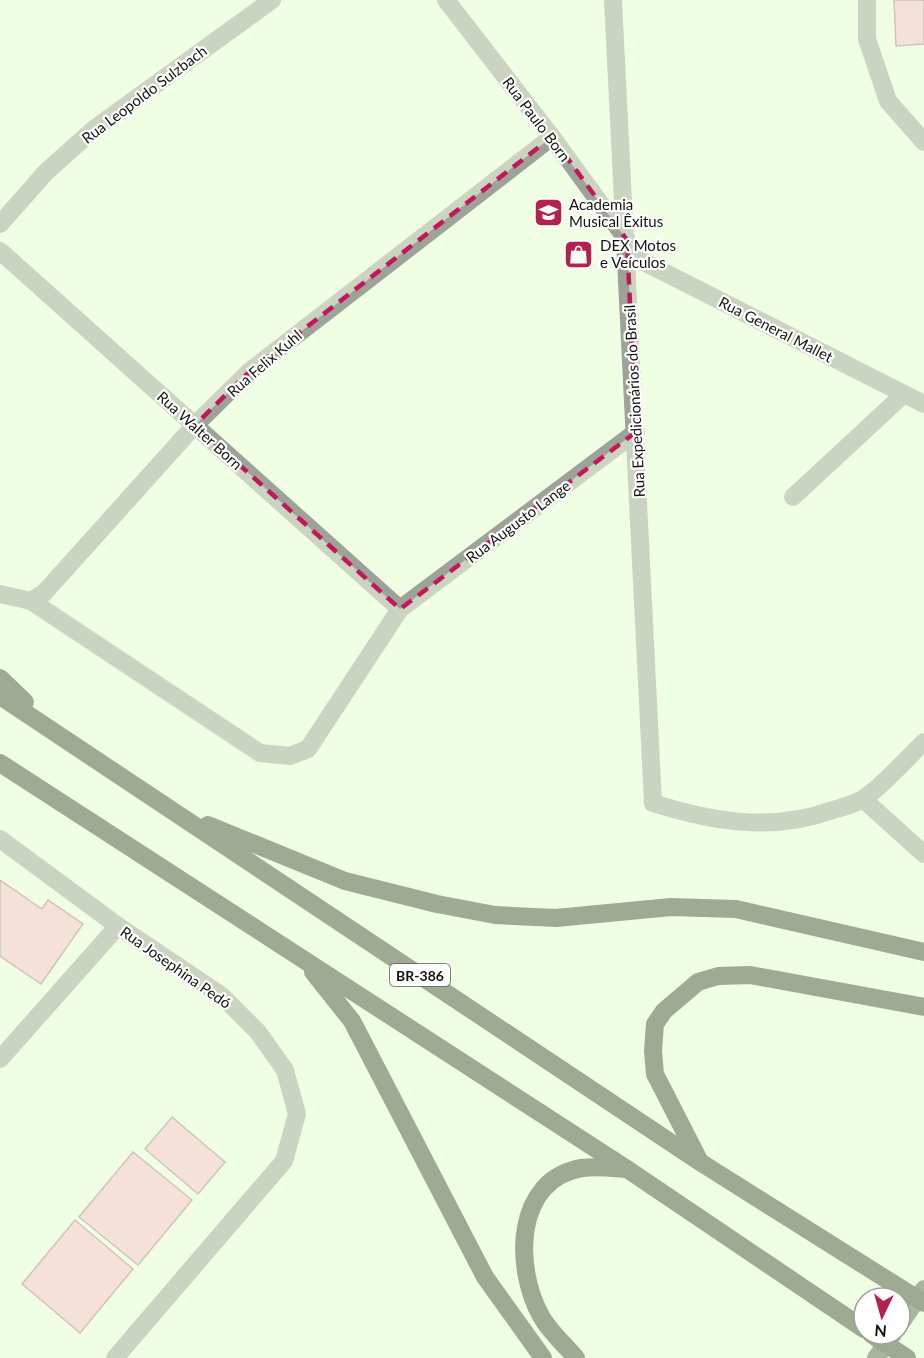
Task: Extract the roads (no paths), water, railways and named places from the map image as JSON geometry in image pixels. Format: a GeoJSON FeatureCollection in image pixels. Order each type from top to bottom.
{"type":"FeatureCollection","features":[{"type":"Feature","properties":{"kind":"highway"},"geometry":{"type":"LineString","coordinates":[[0,678],[56,733]]}},
{"type":"Feature","properties":{"kind":"highway","name":"BR-386"},"geometry":{"type":"LineString","coordinates":[[0,696],[700,1162],[924,1303]]}},
{"type":"Feature","properties":{"kind":"highway"},"geometry":{"type":"LineString","coordinates":[[0,764],[627,1169],[852,1321]]}},
{"type":"Feature","properties":{"kind":"highway"},"geometry":{"type":"LineString","coordinates":[[172,810],[345,881],[437,904],[495,915],[556,918],[671,907],[736,909],[924,952]]}},
{"type":"Feature","properties":{"kind":"highway"},"geometry":{"type":"LineString","coordinates":[[305,961],[352,1022],[484,1277],[543,1358]]}},
{"type":"Feature","properties":{"kind":"highway"},"geometry":{"type":"LineString","coordinates":[[700,1162],[655,1074],[653,1051],[655,1024],[664,1011],[691,987],[718,976],[750,975],[924,1007]]}},
{"type":"Feature","properties":{"kind":"highway"},"geometry":{"type":"LineString","coordinates":[[576,1358],[541,1317],[527,1281],[525,1228],[530,1206],[544,1187],[558,1177],[581,1168],[627,1169]]}},
{"type":"Feature","properties":{"kind":"highway"},"geometry":{"type":"LineString","coordinates":[[889,1346],[907,1358]]}},
{"type":"Feature","properties":{"kind":"main road"},"geometry":{"type":"LineString","coordinates":[[912,1307],[924,1290]]}},
{"type":"Feature","properties":{"kind":"street","name":"Rua Leopoldo Sulzbach"},"geometry":{"type":"LineString","coordinates":[[0,224],[46,172],[94,129],[272,0]]}},
{"type":"Feature","properties":{"kind":"street","name":"Rua Paulo Born"},"geometry":{"type":"LineString","coordinates":[[446,0],[552,137],[627,247]]}},
{"type":"Feature","properties":{"kind":"street","name":"Rua Expedicionários do Brasil"},"geometry":{"type":"LineString","coordinates":[[613,0],[653,803],[698,818],[736,823],[784,822],[825,813],[863,799]]}},
{"type":"Feature","properties":{"kind":"street"},"geometry":{"type":"LineString","coordinates":[[867,0],[867,39],[888,102],[924,142]]}},
{"type":"Feature","properties":{"kind":"street","name":"Rua Felix Kuhl"},"geometry":{"type":"LineString","coordinates":[[31,601],[44,593],[195,425],[259,364],[552,137]]}},
{"type":"Feature","properties":{"kind":"street","name":"Rua General Mallet"},"geometry":{"type":"LineString","coordinates":[[627,247],[924,404]]}},
{"type":"Feature","properties":{"kind":"street","name":"Rua Walter Born"},"geometry":{"type":"LineString","coordinates":[[0,251],[400,609]]}},
{"type":"Feature","properties":{"kind":"street"},"geometry":{"type":"LineString","coordinates":[[793,497],[904,394]]}},
{"type":"Feature","properties":{"kind":"street","name":"Rua Augusto Lange"},"geometry":{"type":"LineString","coordinates":[[31,601],[260,753],[290,756],[308,749],[400,609],[636,432]]}},
{"type":"Feature","properties":{"kind":"street"},"geometry":{"type":"LineString","coordinates":[[0,594],[31,601]]}},
{"type":"Feature","properties":{"kind":"street"},"geometry":{"type":"LineString","coordinates":[[924,742],[863,799],[924,854]]}},
{"type":"Feature","properties":{"kind":"street","name":"Rua Josephina Pedó"},"geometry":{"type":"LineString","coordinates":[[0,839],[118,926],[222,996],[258,1032],[285,1070],[297,1114],[284,1161],[115,1358]]}},
{"type":"Feature","properties":{"kind":"street"},"geometry":{"type":"LineString","coordinates":[[0,1059],[118,926]]}},
{"type":"Feature","properties":{"kind":"place","name":"Academia Musical Êxitus"},"geometry":{"type":"Point","coordinates":[548,213]}},
{"type":"Feature","properties":{"kind":"place","name":"DEX Motos e Veículos"},"geometry":{"type":"Point","coordinates":[579,254]}}]}
